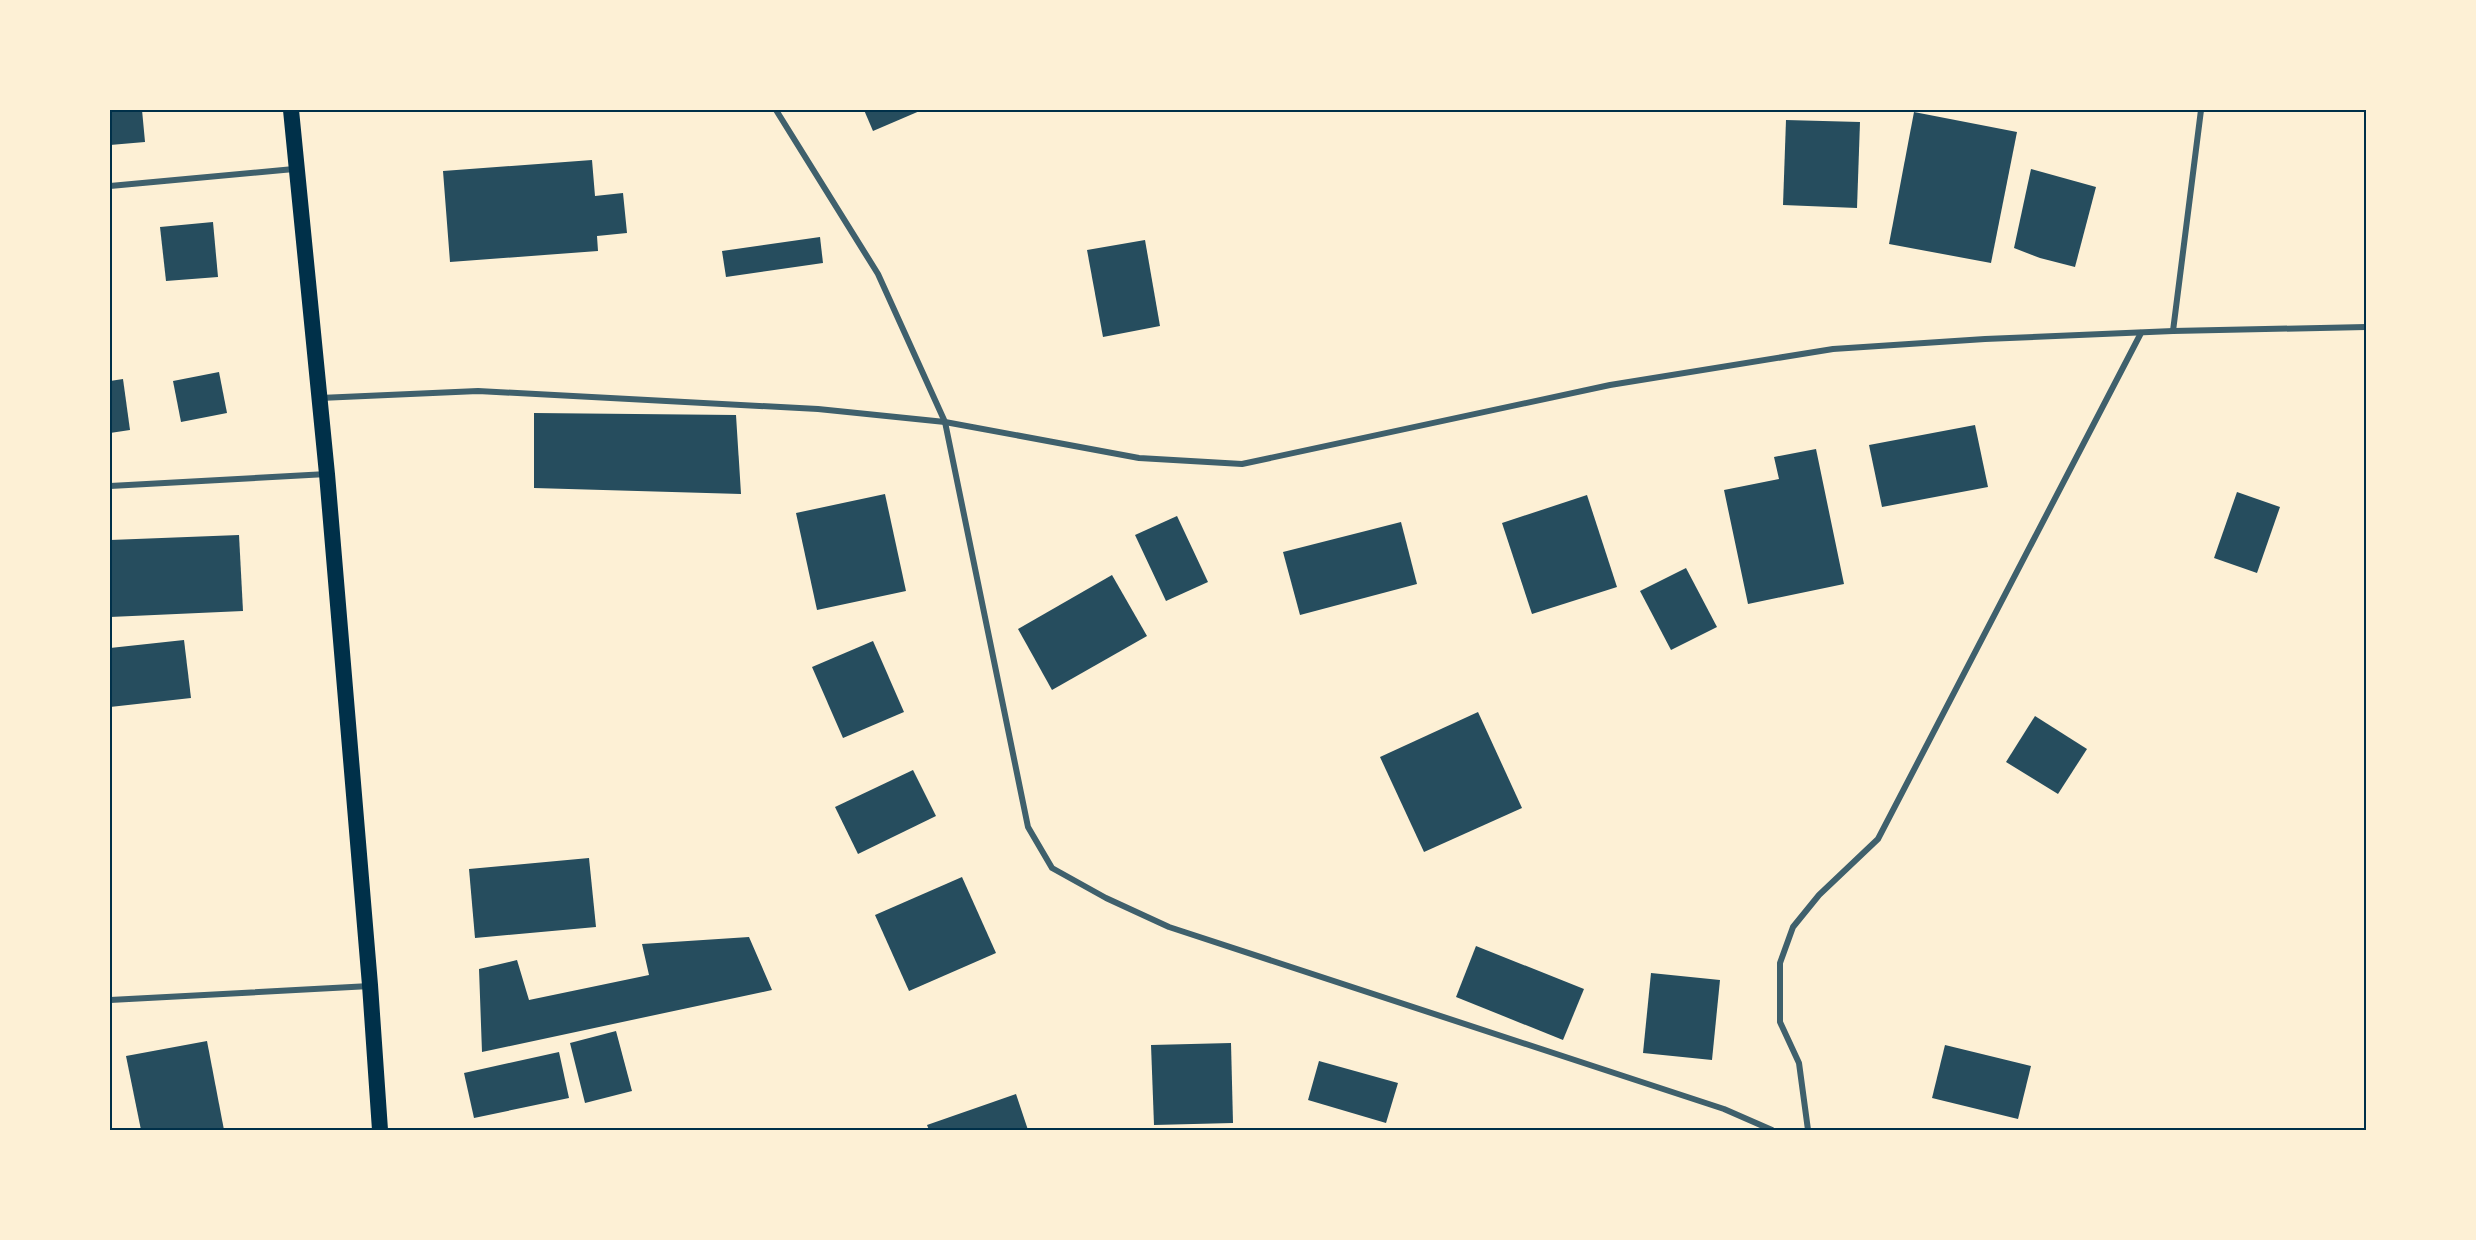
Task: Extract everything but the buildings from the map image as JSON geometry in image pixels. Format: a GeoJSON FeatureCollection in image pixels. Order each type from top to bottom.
{"type":"FeatureCollection","features":[{"type":"Feature","properties":{"kind":"highway"},"geometry":{"type":"LineString","coordinates":[[291,110],[327,474],[380,1131]]}},
{"type":"Feature","properties":{"kind":"street"},"geometry":{"type":"LineString","coordinates":[[776,110],[879,274],[945,422],[1028,827],[1053,868],[1106,898],[1169,927],[1724,1108],[1772,1131]]}},
{"type":"Feature","properties":{"kind":"street"},"geometry":{"type":"LineString","coordinates":[[2174,331],[2201,110]]}},
{"type":"Feature","properties":{"kind":"street"},"geometry":{"type":"LineString","coordinates":[[110,186],[296,169]]}},
{"type":"Feature","properties":{"kind":"street"},"geometry":{"type":"LineString","coordinates":[[319,398],[478,391],[819,409],[945,422],[1138,458],[1242,464],[1610,385],[1833,349],[1985,339],[2174,331],[2367,327]]}},
{"type":"Feature","properties":{"kind":"street"},"geometry":{"type":"LineString","coordinates":[[1808,1131],[1798,1063],[1780,1022],[1780,963],[1793,927],[1819,895],[1878,839],[2141,333]]}},
{"type":"Feature","properties":{"kind":"street"},"geometry":{"type":"LineString","coordinates":[[110,486],[327,474]]}},
{"type":"Feature","properties":{"kind":"street"},"geometry":{"type":"LineString","coordinates":[[110,1000],[370,986]]}}]}
